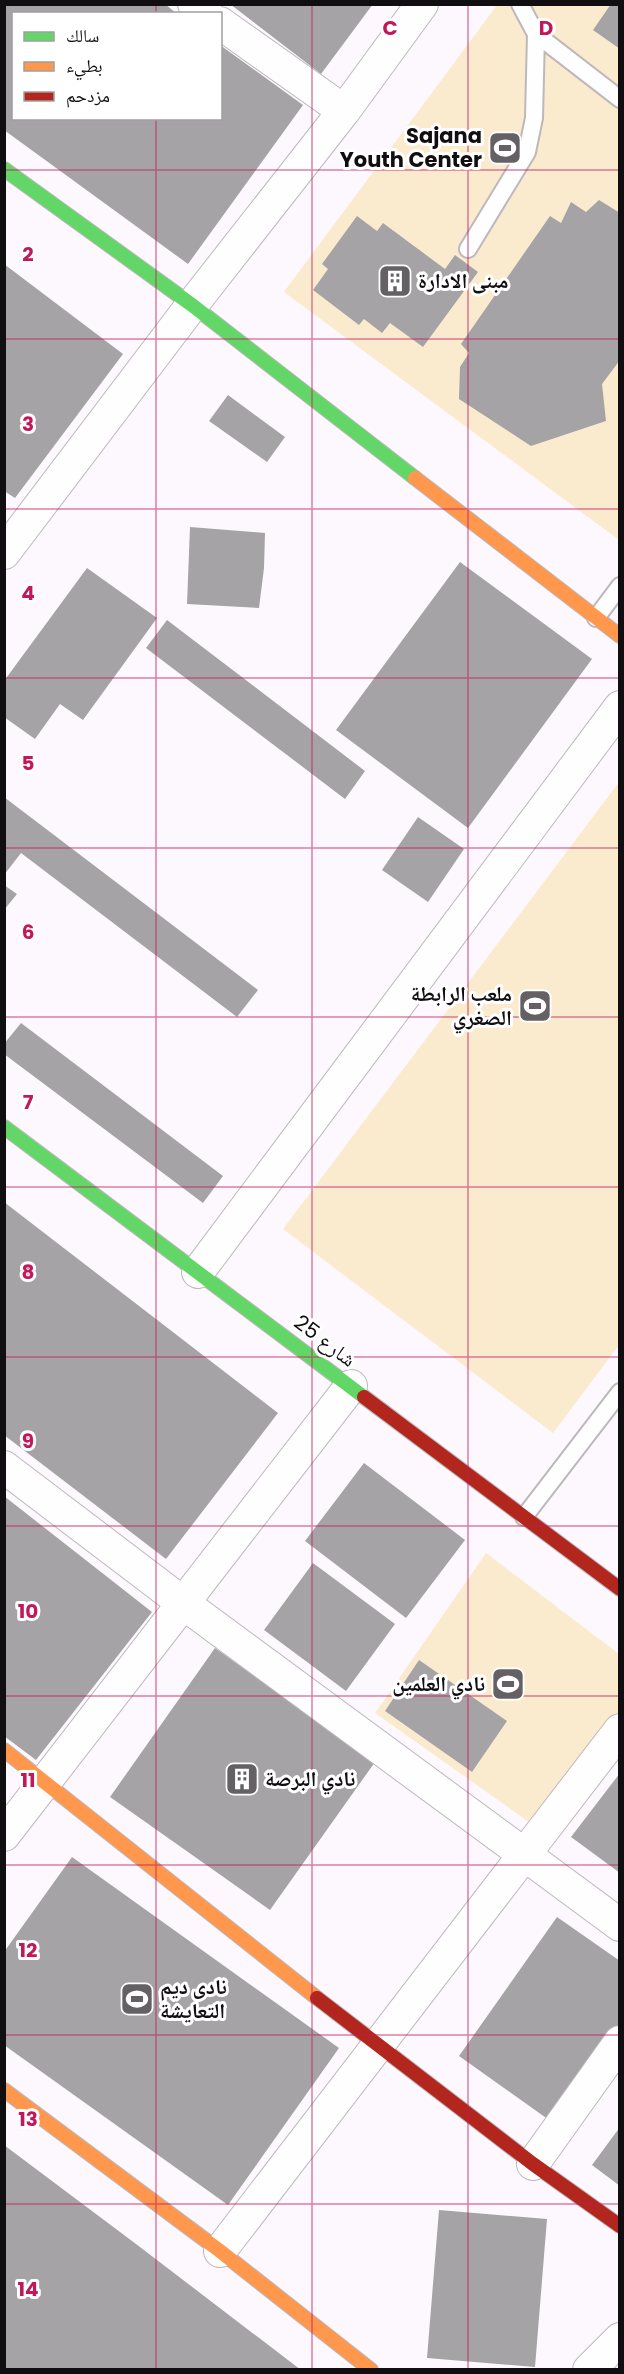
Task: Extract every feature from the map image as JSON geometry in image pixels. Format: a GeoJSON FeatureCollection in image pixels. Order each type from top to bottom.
{"type":"FeatureCollection","features":[{"type":"Feature","properties":{"kind":"street"},"geometry":{"type":"LineString","coordinates":[[4,553],[15,518],[192,305],[344,111],[422,4]]}},
{"type":"Feature","properties":{"kind":"street"},"geometry":{"type":"LineString","coordinates":[[222,24],[344,111]]}},
{"type":"Feature","properties":{"kind":"street"},"geometry":{"type":"LineString","coordinates":[[4,169],[192,305],[620,636]]}},
{"type":"Feature","properties":{"kind":"street"},"geometry":{"type":"LineString","coordinates":[[198,1272],[620,707]]}},
{"type":"Feature","properties":{"kind":"street","name":"شارع 25"},"geometry":{"type":"LineString","coordinates":[[4,1127],[620,1589]]}},
{"type":"Feature","properties":{"kind":"street"},"geometry":{"type":"LineString","coordinates":[[4,1835],[351,1386]]}},
{"type":"Feature","properties":{"kind":"street"},"geometry":{"type":"LineString","coordinates":[[4,1467],[183,1603],[620,1925]]}},
{"type":"Feature","properties":{"kind":"street"},"geometry":{"type":"LineString","coordinates":[[220,2251],[620,1730]]}},
{"type":"Feature","properties":{"kind":"street"},"geometry":{"type":"LineString","coordinates":[[4,1750],[378,2046],[533,2164],[620,2226]]}},
{"type":"Feature","properties":{"kind":"street"},"geometry":{"type":"LineString","coordinates":[[533,2164],[620,2042]]}},
{"type":"Feature","properties":{"kind":"street"},"geometry":{"type":"LineString","coordinates":[[4,2090],[220,2251],[371,2370]]}},
{"type":"Feature","properties":{"kind":"street"},"geometry":{"type":"LineString","coordinates":[[589,2370],[620,2339]]}},
{"type":"Feature","properties":{"kind":"lane"},"geometry":{"type":"LineString","coordinates":[[520,4],[536,34],[620,99]]}},
{"type":"Feature","properties":{"kind":"lane"},"geometry":{"type":"LineString","coordinates":[[468,249],[527,152],[534,118],[536,34]]}},
{"type":"Feature","properties":{"kind":"lane"},"geometry":{"type":"LineString","coordinates":[[596,618],[620,586]]}},
{"type":"Feature","properties":{"kind":"lane"},"geometry":{"type":"LineString","coordinates":[[524,1517],[620,1392]]}},
{"type":"Feature","properties":{"kind":"shaded area","name":"Sajana Youth Center"},"geometry":{"type":"Polygon","coordinates":[[[497,5],[619,5],[619,540],[284,292],[497,5]]]}},
{"type":"Feature","properties":{"kind":"shaded area","name":"ملعب الرابطة الصغري"},"geometry":{"type":"Polygon","coordinates":[[[619,782],[619,1345],[553,1433],[283,1229],[619,782]]]}},
{"type":"Feature","properties":{"kind":"shaded area","name":"نادي العلمين"},"geometry":{"type":"Polygon","coordinates":[[[486,1553],[619,1654],[619,1719],[536,1827],[375,1713],[486,1553]]]}},
{"type":"Feature","properties":{"kind":"building"},"geometry":{"type":"Polygon","coordinates":[[[4,4],[165,4],[175,12],[12,12],[12,120],[222,120],[222,46],[303,105],[188,264],[4,130],[4,4]]]}},
{"type":"Feature","properties":{"kind":"building"},"geometry":{"type":"Polygon","coordinates":[[[230,4],[373,4],[321,74],[230,4]]]}},
{"type":"Feature","properties":{"kind":"building"},"geometry":{"type":"Polygon","coordinates":[[[611,4],[620,4],[620,49],[593,30],[611,4]]]}},
{"type":"Feature","properties":{"kind":"building"},"geometry":{"type":"Polygon","coordinates":[[[599,200],[620,213],[620,360],[602,384],[606,421],[531,446],[459,399],[460,367],[469,353],[461,344],[550,216],[561,223],[571,202],[586,212],[599,200]]]}},
{"type":"Feature","properties":{"kind":"building","name":"مبنى الادارة"},"geometry":{"type":"Polygon","coordinates":[[[357,216],[377,231],[383,223],[445,269],[455,255],[478,272],[423,347],[390,323],[382,333],[364,319],[359,325],[313,290],[328,269],[322,264],[357,216]]]}},
{"type":"Feature","properties":{"kind":"building"},"geometry":{"type":"Polygon","coordinates":[[[4,264],[123,354],[15,498],[4,491],[4,264]]]}},
{"type":"Feature","properties":{"kind":"building"},"geometry":{"type":"Polygon","coordinates":[[[228,395],[285,437],[267,462],[209,421],[228,395]]]}},
{"type":"Feature","properties":{"kind":"building"},"geometry":{"type":"Polygon","coordinates":[[[190,527],[265,533],[259,608],[187,604],[190,527]]]}},
{"type":"Feature","properties":{"kind":"building"},"geometry":{"type":"Polygon","coordinates":[[[460,562],[592,659],[468,828],[336,730],[460,562]]]}},
{"type":"Feature","properties":{"kind":"building"},"geometry":{"type":"Polygon","coordinates":[[[87,568],[157,618],[83,720],[60,704],[35,739],[4,717],[4,681],[87,568]]]}},
{"type":"Feature","properties":{"kind":"building"},"geometry":{"type":"Polygon","coordinates":[[[167,620],[365,771],[345,799],[146,648],[167,620]]]}},
{"type":"Feature","properties":{"kind":"building"},"geometry":{"type":"Polygon","coordinates":[[[4,797],[258,990],[237,1017],[21,853],[4,875],[4,797]]]}},
{"type":"Feature","properties":{"kind":"building"},"geometry":{"type":"Polygon","coordinates":[[[418,817],[464,849],[428,902],[382,870],[418,817]]]}},
{"type":"Feature","properties":{"kind":"building"},"geometry":{"type":"Polygon","coordinates":[[[4,885],[17,894],[4,910],[4,885]]]}},
{"type":"Feature","properties":{"kind":"building"},"geometry":{"type":"Polygon","coordinates":[[[21,1023],[223,1176],[203,1203],[4,1054],[4,1044],[21,1023]]]}},
{"type":"Feature","properties":{"kind":"building"},"geometry":{"type":"Polygon","coordinates":[[[4,1202],[278,1413],[166,1559],[4,1435],[4,1202]]]}},
{"type":"Feature","properties":{"kind":"building"},"geometry":{"type":"Polygon","coordinates":[[[364,1463],[465,1540],[406,1618],[305,1541],[364,1463]]]}},
{"type":"Feature","properties":{"kind":"building"},"geometry":{"type":"Polygon","coordinates":[[[4,1496],[152,1612],[36,1760],[4,1736],[4,1496]]]}},
{"type":"Feature","properties":{"kind":"building"},"geometry":{"type":"Polygon","coordinates":[[[313,1563],[395,1624],[346,1691],[264,1630],[313,1563]]]}},
{"type":"Feature","properties":{"kind":"building","name":"نادي البرصة"},"geometry":{"type":"Polygon","coordinates":[[[215,1648],[375,1762],[270,1910],[110,1797],[215,1648]]]}},
{"type":"Feature","properties":{"kind":"building"},"geometry":{"type":"Polygon","coordinates":[[[419,1660],[507,1721],[472,1772],[385,1711],[419,1660]]]}},
{"type":"Feature","properties":{"kind":"building"},"geometry":{"type":"Polygon","coordinates":[[[620,1773],[620,1873],[571,1837],[620,1773]]]}},
{"type":"Feature","properties":{"kind":"building","name":"نادى ديم التعايشة"},"geometry":{"type":"Polygon","coordinates":[[[72,1857],[339,2048],[228,2205],[4,2045],[4,1952],[72,1857]]]}},
{"type":"Feature","properties":{"kind":"building"},"geometry":{"type":"Polygon","coordinates":[[[557,1917],[620,1961],[620,2034],[556,2125],[459,2056],[557,1917]]]}},
{"type":"Feature","properties":{"kind":"building"},"geometry":{"type":"Polygon","coordinates":[[[620,2127],[620,2186],[592,2165],[620,2127]]]}},
{"type":"Feature","properties":{"kind":"building"},"geometry":{"type":"Polygon","coordinates":[[[4,2145],[136,2244],[301,2370],[4,2370],[4,2145]]]}},
{"type":"Feature","properties":{"kind":"building"},"geometry":{"type":"Polygon","coordinates":[[[439,2210],[547,2219],[535,2367],[427,2358],[439,2210]]]}},
{"type":"Feature","properties":{"kind":"traffic: fast"},"geometry":{"type":"LineString","coordinates":[[4,169],[192,305],[415,478]]}},
{"type":"Feature","properties":{"kind":"traffic: fast"},"geometry":{"type":"LineString","coordinates":[[4,1127],[364,1397]]}},
{"type":"Feature","properties":{"kind":"traffic: slow"},"geometry":{"type":"LineString","coordinates":[[415,478],[620,636]]}},
{"type":"Feature","properties":{"kind":"traffic: slow"},"geometry":{"type":"LineString","coordinates":[[4,1750],[317,1998]]}},
{"type":"Feature","properties":{"kind":"traffic: slow"},"geometry":{"type":"LineString","coordinates":[[4,2090],[220,2251],[371,2370]]}},
{"type":"Feature","properties":{"kind":"traffic: jam"},"geometry":{"type":"LineString","coordinates":[[364,1397],[620,1589]]}},
{"type":"Feature","properties":{"kind":"traffic: jam"},"geometry":{"type":"LineString","coordinates":[[317,1998],[533,2164],[620,2226]]}},
{"type":"Feature","properties":{"kind":"place","name":"Sajana Youth Center"},"geometry":{"type":"Point","coordinates":[505,148]}},
{"type":"Feature","properties":{"kind":"place","name":"مبنى الادارة"},"geometry":{"type":"Point","coordinates":[395,281]}},
{"type":"Feature","properties":{"kind":"place","name":"ملعب الرابطة الصغري"},"geometry":{"type":"Point","coordinates":[535,1006]}},
{"type":"Feature","properties":{"kind":"place","name":"نادي العلمين"},"geometry":{"type":"Point","coordinates":[508,1684]}},
{"type":"Feature","properties":{"kind":"place","name":"نادي البرصة"},"geometry":{"type":"Point","coordinates":[242,1779]}},
{"type":"Feature","properties":{"kind":"place","name":"نادى ديم التعايشة"},"geometry":{"type":"Point","coordinates":[137,1999]}}]}
